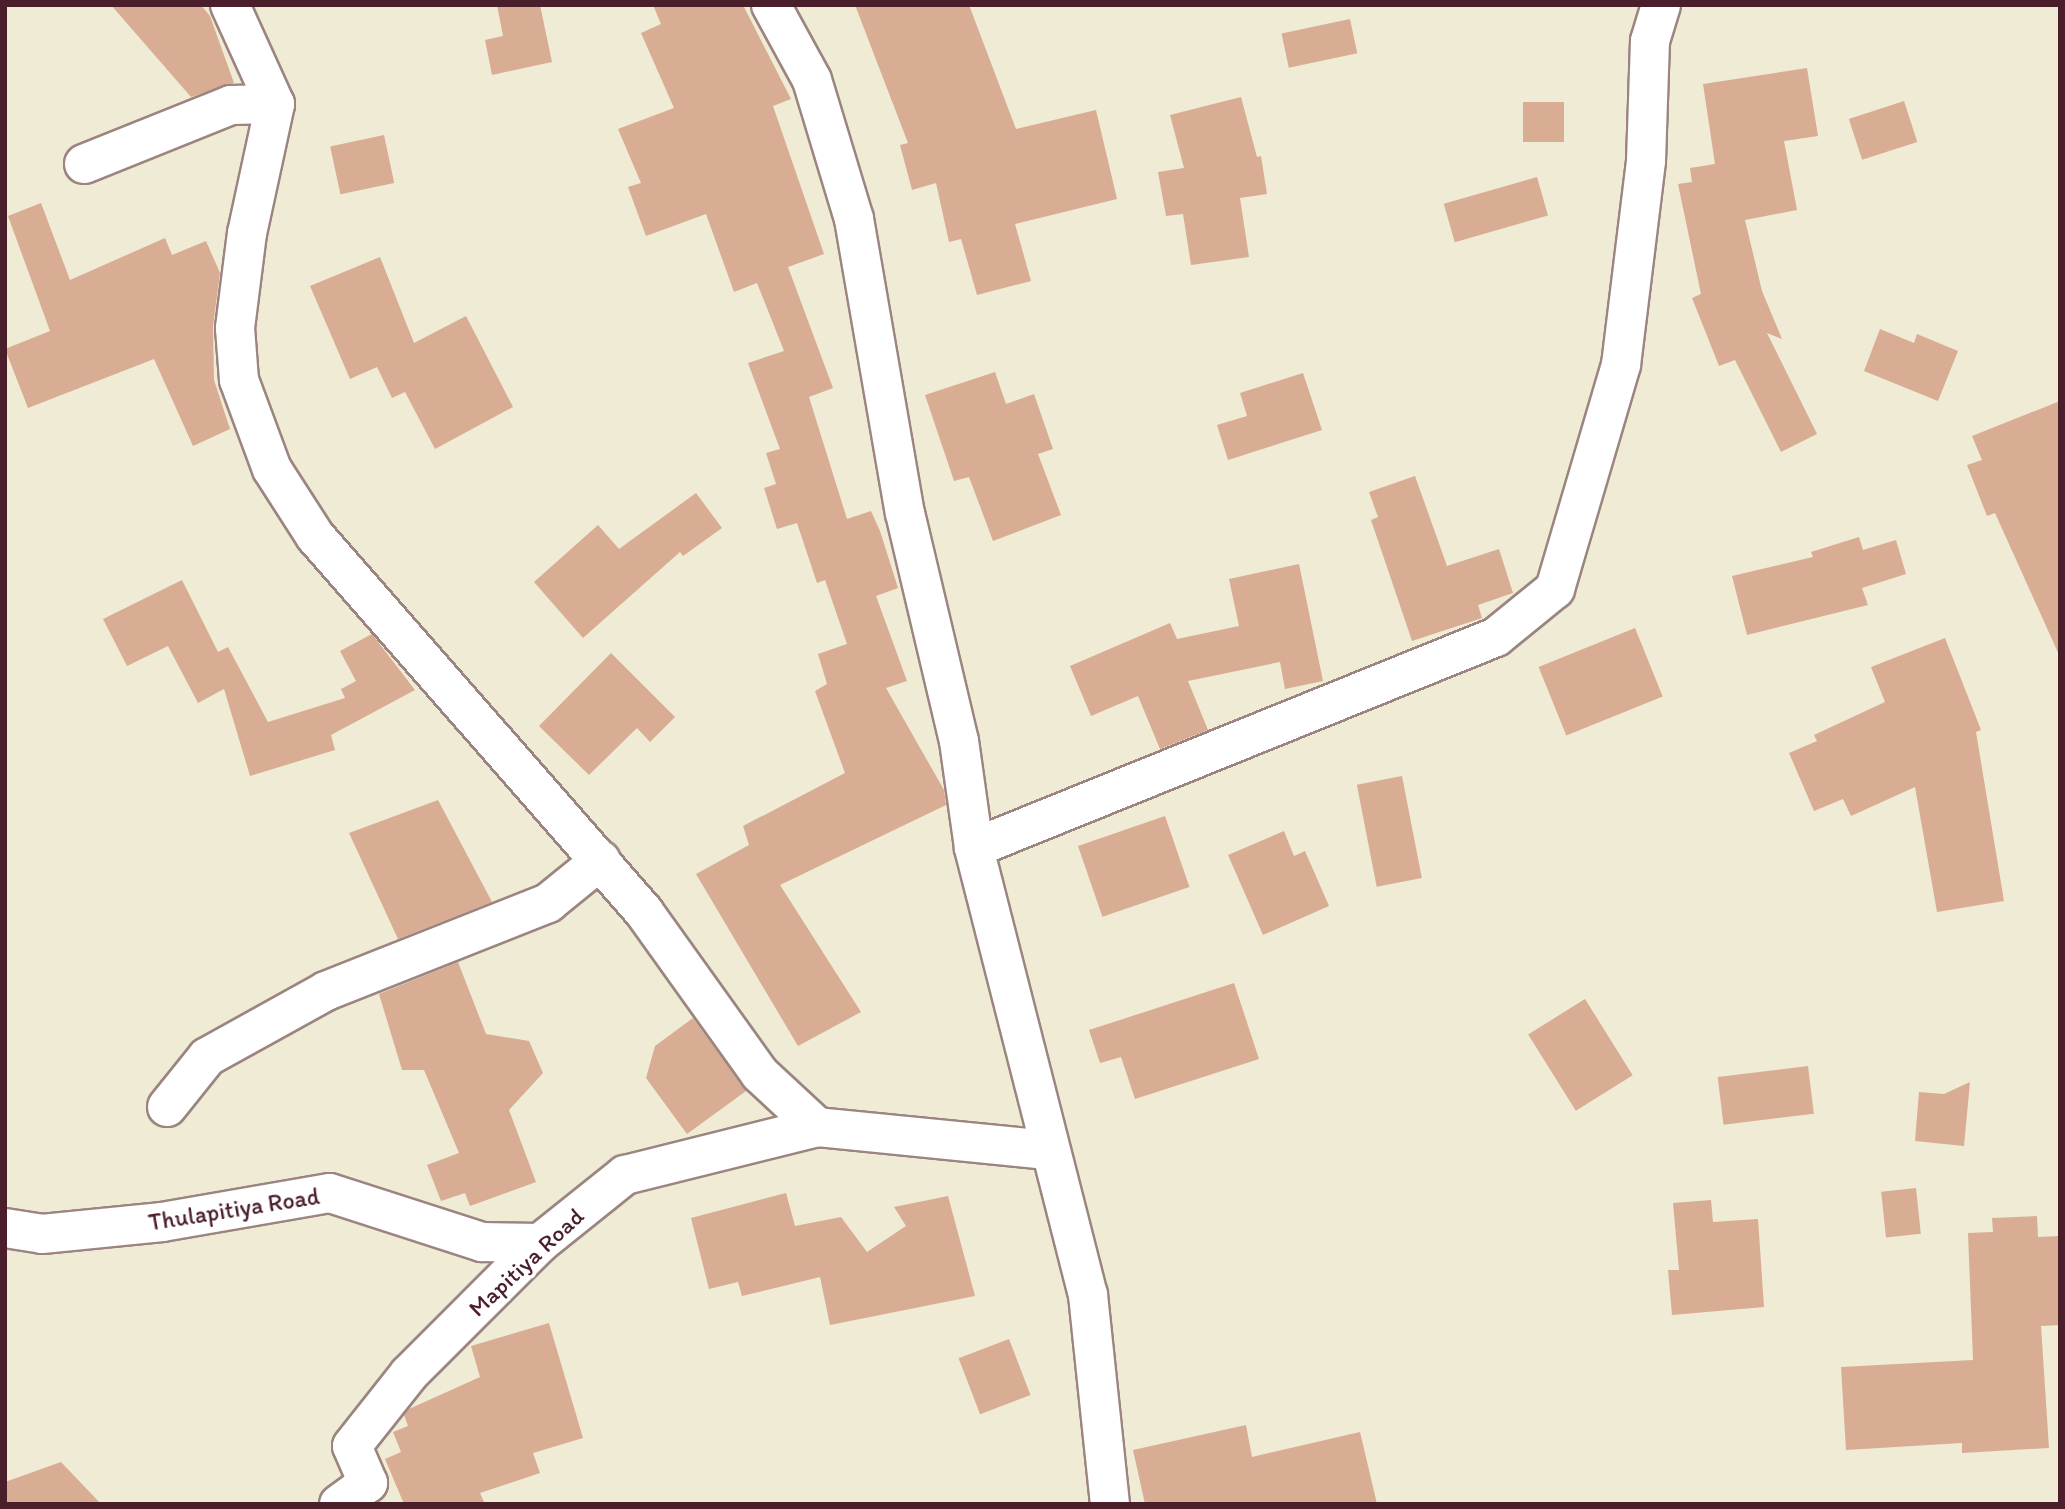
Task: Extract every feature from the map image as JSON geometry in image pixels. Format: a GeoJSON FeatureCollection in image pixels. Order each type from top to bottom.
{"type":"FeatureCollection","features":[{"type":"Feature","properties":{"kind":"street"},"geometry":{"type":"LineString","coordinates":[[230,5],[275,104],[247,233],[235,328],[239,380],[272,469],[332,556],[601,860],[760,1074],[817,1126],[1049,1150]]}},
{"type":"Feature","properties":{"kind":"street"},"geometry":{"type":"LineString","coordinates":[[771,5],[812,80],[855,219],[905,513],[959,741],[974,848],[1088,1295],[1110,1504]]}},
{"type":"Feature","properties":{"kind":"street"},"geometry":{"type":"LineString","coordinates":[[974,848],[1496,637],[1556,589],[1620,365],[1646,161],[1650,41],[1661,5]]}},
{"type":"Feature","properties":{"kind":"street"},"geometry":{"type":"LineString","coordinates":[[84,164],[232,105],[275,104]]}},
{"type":"Feature","properties":{"kind":"street"},"geometry":{"type":"LineString","coordinates":[[167,1107],[206,1058],[326,991],[548,903],[601,860]]}},
{"type":"Feature","properties":{"kind":"street","name":"Mapitiya Road"},"geometry":{"type":"LineString","coordinates":[[339,1504],[368,1483],[352,1446],[409,1374],[540,1242],[625,1175],[817,1126]]}},
{"type":"Feature","properties":{"kind":"street","name":"Thulapitiya Road"},"geometry":{"type":"LineString","coordinates":[[5,1228],[42,1234],[149,1224],[330,1194],[481,1242],[540,1242]]}},
{"type":"Feature","properties":{"kind":"building"},"geometry":{"type":"Polygon","coordinates":[[[111,5],[201,5],[210,16],[234,83],[191,97],[111,5]]]}},
{"type":"Feature","properties":{"kind":"building"},"geometry":{"type":"Polygon","coordinates":[[[497,5],[540,5],[552,62],[492,75],[485,40],[503,36],[497,5]]]}},
{"type":"Feature","properties":{"kind":"building"},"geometry":{"type":"Polygon","coordinates":[[[653,5],[743,5],[791,99],[773,106],[824,254],[788,267],[833,388],[809,397],[847,519],[871,511],[880,531],[898,588],[876,596],[907,681],[886,688],[944,790],[946,805],[780,885],[861,1012],[798,1046],[696,874],[749,845],[743,826],[845,773],[815,691],[827,684],[818,654],[847,644],[825,580],[817,583],[797,523],[777,529],[764,488],[776,484],[766,453],[780,449],[748,363],[784,351],[757,283],[734,292],[706,214],[646,236],[628,187],[641,183],[618,129],[674,108],[641,33],[661,24],[653,5]]]}},
{"type":"Feature","properties":{"kind":"building"},"geometry":{"type":"Polygon","coordinates":[[[855,5],[969,5],[1016,129],[1096,110],[1117,199],[1015,224],[1031,281],[977,295],[961,239],[949,242],[936,183],[912,190],[900,145],[908,143],[855,5]]]}},
{"type":"Feature","properties":{"kind":"building"},"geometry":{"type":"Polygon","coordinates":[[[1350,19],[1357,53],[1289,68],[1282,34],[1350,19]]]}},
{"type":"Feature","properties":{"kind":"building"},"geometry":{"type":"Polygon","coordinates":[[[1807,68],[1818,136],[1784,141],[1797,210],[1745,220],[1762,291],[1782,339],[1767,333],[1817,434],[1781,452],[1735,360],[1719,366],[1692,298],[1701,294],[1678,184],[1692,182],[1690,168],[1715,164],[1703,84],[1807,68]]]}},
{"type":"Feature","properties":{"kind":"building"},"geometry":{"type":"Polygon","coordinates":[[[1241,97],[1257,157],[1261,156],[1267,194],[1240,198],[1249,257],[1191,265],[1183,214],[1166,216],[1158,172],[1184,168],[1170,115],[1241,97]]]}},
{"type":"Feature","properties":{"kind":"building"},"geometry":{"type":"Polygon","coordinates":[[[1904,101],[1917,142],[1862,160],[1849,119],[1904,101]]]}},
{"type":"Feature","properties":{"kind":"building"},"geometry":{"type":"Polygon","coordinates":[[[1523,102],[1564,102],[1564,142],[1523,142],[1523,102]]]}},
{"type":"Feature","properties":{"kind":"building"},"geometry":{"type":"Polygon","coordinates":[[[384,135],[394,183],[340,194],[330,146],[384,135]]]}},
{"type":"Feature","properties":{"kind":"building"},"geometry":{"type":"Polygon","coordinates":[[[1537,177],[1548,215],[1455,242],[1444,204],[1537,177]]]}},
{"type":"Feature","properties":{"kind":"building"},"geometry":{"type":"Polygon","coordinates":[[[41,203],[70,280],[165,238],[172,255],[206,241],[220,273],[213,326],[214,380],[230,429],[193,446],[154,359],[28,408],[5,349],[50,331],[8,216],[41,203]]]}},
{"type":"Feature","properties":{"kind":"building"},"geometry":{"type":"Polygon","coordinates":[[[380,257],[414,343],[466,316],[513,407],[435,449],[405,392],[392,398],[377,367],[350,379],[310,286],[380,257]]]}},
{"type":"Feature","properties":{"kind":"building"},"geometry":{"type":"Polygon","coordinates":[[[1880,329],[1914,343],[1917,334],[1958,351],[1938,401],[1864,371],[1880,329]]]}},
{"type":"Feature","properties":{"kind":"building"},"geometry":{"type":"Polygon","coordinates":[[[995,372],[1006,404],[1034,394],[1053,449],[1038,454],[1061,515],[993,541],[969,477],[954,481],[925,395],[995,372]]]}},
{"type":"Feature","properties":{"kind":"building"},"geometry":{"type":"Polygon","coordinates":[[[1303,373],[1322,430],[1228,460],[1217,425],[1247,416],[1240,393],[1303,373]]]}},
{"type":"Feature","properties":{"kind":"building"},"geometry":{"type":"Polygon","coordinates":[[[2060,401],[2060,657],[1995,513],[1987,516],[1967,465],[1982,460],[1972,436],[2060,401]]]}},
{"type":"Feature","properties":{"kind":"building"},"geometry":{"type":"Polygon","coordinates":[[[1415,476],[1447,566],[1499,549],[1513,593],[1478,605],[1482,618],[1412,641],[1371,520],[1378,517],[1369,492],[1415,476]]]}},
{"type":"Feature","properties":{"kind":"building"},"geometry":{"type":"Polygon","coordinates":[[[696,493],[722,528],[683,556],[680,552],[583,638],[534,582],[598,525],[619,549],[696,493]]]}},
{"type":"Feature","properties":{"kind":"building"},"geometry":{"type":"Polygon","coordinates":[[[1859,537],[1863,550],[1896,540],[1906,574],[1862,588],[1868,605],[1747,635],[1732,576],[1813,557],[1811,552],[1859,537]]]}},
{"type":"Feature","properties":{"kind":"building"},"geometry":{"type":"Polygon","coordinates":[[[1299,564],[1323,681],[1285,689],[1280,662],[1188,681],[1208,730],[1160,749],[1138,696],[1091,716],[1070,666],[1170,623],[1177,639],[1239,626],[1229,579],[1299,564]]]}},
{"type":"Feature","properties":{"kind":"building"},"geometry":{"type":"Polygon","coordinates":[[[182,580],[218,652],[228,647],[268,722],[345,698],[341,689],[356,681],[340,651],[372,634],[415,690],[331,735],[335,750],[250,776],[224,689],[198,703],[168,646],[127,666],[103,619],[182,580]]]}},
{"type":"Feature","properties":{"kind":"building"},"geometry":{"type":"Polygon","coordinates":[[[1635,628],[1663,697],[1566,736],[1539,667],[1635,628]]]}},
{"type":"Feature","properties":{"kind":"building"},"geometry":{"type":"Polygon","coordinates":[[[1945,638],[1981,730],[1976,732],[2004,901],[1937,912],[1915,787],[1851,816],[1843,799],[1814,811],[1789,753],[1817,741],[1814,735],[1885,702],[1871,667],[1945,638]]]}},
{"type":"Feature","properties":{"kind":"building"},"geometry":{"type":"Polygon","coordinates":[[[611,653],[675,717],[650,742],[637,728],[589,775],[539,726],[611,653]]]}},
{"type":"Feature","properties":{"kind":"building"},"geometry":{"type":"Polygon","coordinates":[[[1402,776],[1422,878],[1377,887],[1357,785],[1402,776]]]}},
{"type":"Feature","properties":{"kind":"building"},"geometry":{"type":"Polygon","coordinates":[[[438,800],[492,902],[398,939],[349,833],[438,800]]]}},
{"type":"Feature","properties":{"kind":"building"},"geometry":{"type":"Polygon","coordinates":[[[1165,816],[1189,887],[1102,917],[1078,846],[1165,816]]]}},
{"type":"Feature","properties":{"kind":"building"},"geometry":{"type":"Polygon","coordinates":[[[1284,831],[1294,856],[1305,851],[1329,906],[1263,935],[1228,855],[1284,831]]]}},
{"type":"Feature","properties":{"kind":"building"},"geometry":{"type":"Polygon","coordinates":[[[458,962],[486,1034],[529,1041],[543,1073],[509,1110],[536,1182],[470,1206],[465,1193],[441,1201],[427,1165],[459,1153],[424,1070],[402,1070],[379,994],[458,962]]]}},
{"type":"Feature","properties":{"kind":"building"},"geometry":{"type":"Polygon","coordinates":[[[1234,983],[1259,1059],[1135,1099],[1121,1057],[1100,1063],[1089,1030],[1234,983]]]}},
{"type":"Feature","properties":{"kind":"building"},"geometry":{"type":"Polygon","coordinates":[[[1585,999],[1633,1075],[1576,1111],[1528,1035],[1585,999]]]}},
{"type":"Feature","properties":{"kind":"building"},"geometry":{"type":"Polygon","coordinates":[[[693,1018],[746,1091],[687,1134],[646,1078],[655,1046],[693,1018]]]}},
{"type":"Feature","properties":{"kind":"building"},"geometry":{"type":"Polygon","coordinates":[[[1808,1066],[1814,1114],[1724,1125],[1718,1077],[1808,1066]]]}},
{"type":"Feature","properties":{"kind":"building"},"geometry":{"type":"Polygon","coordinates":[[[1970,1082],[1964,1146],[1915,1141],[1919,1092],[1944,1094],[1970,1082]]]}},
{"type":"Feature","properties":{"kind":"building"},"geometry":{"type":"Polygon","coordinates":[[[1916,1188],[1921,1234],[1886,1237],[1881,1192],[1916,1188]]]}},
{"type":"Feature","properties":{"kind":"building"},"geometry":{"type":"Polygon","coordinates":[[[786,1193],[795,1226],[841,1217],[867,1252],[906,1226],[894,1207],[948,1196],[975,1296],[830,1325],[820,1277],[742,1296],[738,1282],[709,1289],[691,1218],[786,1193]]]}},
{"type":"Feature","properties":{"kind":"building"},"geometry":{"type":"Polygon","coordinates":[[[1711,1200],[1713,1222],[1758,1219],[1764,1307],[1672,1315],[1668,1270],[1679,1270],[1673,1203],[1711,1200]]]}},
{"type":"Feature","properties":{"kind":"building"},"geometry":{"type":"Polygon","coordinates":[[[2037,1216],[2038,1237],[2060,1236],[2060,1325],[2041,1326],[2049,1448],[1962,1453],[1962,1443],[1846,1450],[1841,1367],[1973,1360],[1968,1233],[1993,1232],[1992,1218],[2037,1216]]]}},
{"type":"Feature","properties":{"kind":"building"},"geometry":{"type":"Polygon","coordinates":[[[549,1323],[583,1438],[533,1453],[540,1473],[480,1493],[485,1504],[404,1504],[385,1459],[401,1452],[393,1432],[408,1426],[404,1415],[409,1409],[480,1377],[471,1346],[549,1323]]]}},
{"type":"Feature","properties":{"kind":"building"},"geometry":{"type":"Polygon","coordinates":[[[1009,1339],[1031,1395],[980,1414],[959,1358],[1009,1339]]]}},
{"type":"Feature","properties":{"kind":"building"},"geometry":{"type":"Polygon","coordinates":[[[1246,1425],[1252,1457],[1360,1432],[1377,1504],[1145,1504],[1133,1450],[1246,1425]]]}},
{"type":"Feature","properties":{"kind":"building"},"geometry":{"type":"Polygon","coordinates":[[[61,1462],[101,1504],[5,1504],[5,1482],[61,1462]]]}}]}
